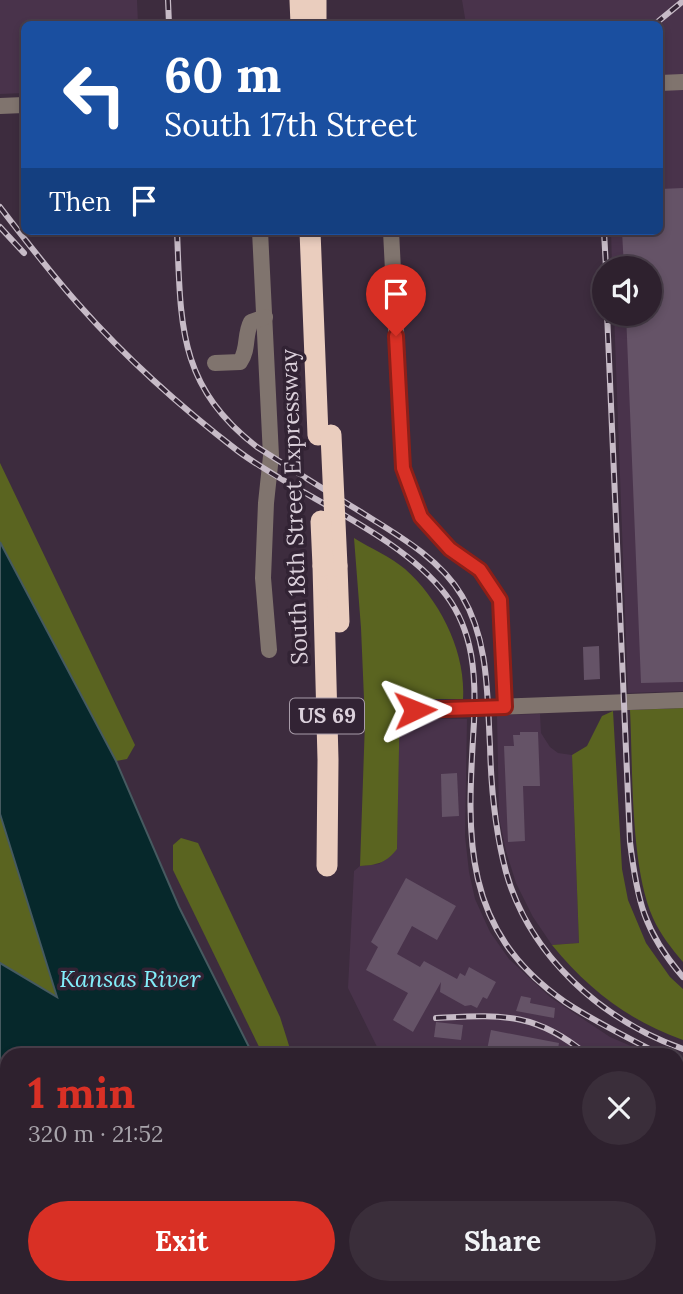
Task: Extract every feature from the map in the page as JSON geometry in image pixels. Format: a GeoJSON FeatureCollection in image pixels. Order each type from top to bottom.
{"type":"FeatureCollection","features":[{"type":"Feature","properties":{"kind":"highway"},"geometry":{"type":"LineString","coordinates":[[300,0],[301,21]]}},
{"type":"Feature","properties":{"kind":"highway"},"geometry":{"type":"LineString","coordinates":[[316,0],[316,21]]}},
{"type":"Feature","properties":{"kind":"highway","name":"South 18th Street Expressway"},"geometry":{"type":"LineString","coordinates":[[310,235],[325,435]]}},
{"type":"Feature","properties":{"kind":"highway","name":"South 18th Street Expressway"},"geometry":{"type":"LineString","coordinates":[[324,235],[325,435],[342,784],[334,866]]}},
{"type":"Feature","properties":{"kind":"street"},"geometry":{"type":"LineString","coordinates":[[663,83],[683,82]]}},
{"type":"Feature","properties":{"kind":"street"},"geometry":{"type":"LineString","coordinates":[[0,106],[21,105]]}},
{"type":"Feature","properties":{"kind":"street"},"geometry":{"type":"LineString","coordinates":[[260,235],[270,472],[263,578],[270,650]]}},
{"type":"Feature","properties":{"kind":"street"},"geometry":{"type":"LineString","coordinates":[[391,235],[403,468],[421,517],[450,549],[480,570],[500,600],[505,707]]}},
{"type":"Feature","properties":{"kind":"street"},"geometry":{"type":"LineString","coordinates":[[215,363],[240,362],[246,353],[247,330],[251,322],[265,317]]}},
{"type":"Feature","properties":{"kind":"street"},"geometry":{"type":"LineString","coordinates":[[415,710],[683,700]]}},
{"type":"Feature","properties":{"kind":"shaded area"},"geometry":{"type":"Polygon","coordinates":[[[0,0],[137,0],[138,21],[21,21],[21,93],[0,94],[0,0]]]}},
{"type":"Feature","properties":{"kind":"shaded area"},"geometry":{"type":"Polygon","coordinates":[[[462,0],[683,0],[683,691],[628,693],[614,326],[662,326],[662,256],[612,256],[611,235],[663,235],[663,21],[466,21],[462,0]]]}},
{"type":"Feature","properties":{"kind":"shaded area"},"geometry":{"type":"Polygon","coordinates":[[[540,714],[541,733],[550,747],[558,753],[572,755],[579,943],[552,945],[533,917],[516,883],[499,817],[497,715],[540,714]]]}},
{"type":"Feature","properties":{"kind":"shaded area"},"geometry":{"type":"Polygon","coordinates":[[[399,719],[467,719],[465,836],[475,899],[490,932],[509,959],[550,997],[610,1037],[636,1048],[378,1048],[348,988],[354,871],[360,866],[379,864],[397,849],[399,719]]]}},
{"type":"Feature","properties":{"kind":"green space"},"geometry":{"type":"Polygon","coordinates":[[[0,463],[135,745],[127,759],[116,761],[0,542],[0,463]]]}},
{"type":"Feature","properties":{"kind":"green space"},"geometry":{"type":"Polygon","coordinates":[[[354,538],[405,569],[429,596],[440,611],[455,645],[463,681],[463,699],[400,699],[397,849],[381,862],[360,866],[365,722],[354,538]]]}},
{"type":"Feature","properties":{"kind":"green space"},"geometry":{"type":"Polygon","coordinates":[[[683,708],[683,962],[653,918],[640,872],[634,817],[630,710],[683,708]]]}},
{"type":"Feature","properties":{"kind":"green space"},"geometry":{"type":"Polygon","coordinates":[[[613,711],[622,869],[628,900],[646,943],[670,977],[683,989],[683,1040],[645,1023],[611,1002],[580,976],[552,945],[579,943],[572,755],[587,746],[602,716],[613,711]]]}},
{"type":"Feature","properties":{"kind":"green space"},"geometry":{"type":"Polygon","coordinates":[[[0,814],[57,998],[0,963],[0,814]]]}},
{"type":"Feature","properties":{"kind":"green space"},"geometry":{"type":"Polygon","coordinates":[[[181,838],[198,843],[280,1017],[290,1048],[260,1048],[173,870],[173,845],[181,838]]]}},
{"type":"Feature","properties":{"kind":"water","name":"Kansas River"},"geometry":{"type":"Polygon","coordinates":[[[0,542],[116,761],[179,907],[250,1048],[0,1048],[0,963],[57,997],[0,814],[0,542]]]}},
{"type":"Feature","properties":{"kind":"building"},"geometry":{"type":"Polygon","coordinates":[[[683,188],[683,682],[641,683],[627,326],[662,326],[662,256],[623,256],[622,235],[663,235],[663,189],[683,188]]]}},
{"type":"Feature","properties":{"kind":"building"},"geometry":{"type":"Polygon","coordinates":[[[599,646],[600,679],[584,680],[583,647],[599,646]]]}},
{"type":"Feature","properties":{"kind":"building"},"geometry":{"type":"Polygon","coordinates":[[[520,732],[538,732],[540,786],[523,786],[525,841],[508,842],[504,746],[514,746],[513,735],[520,735],[520,732]]]}},
{"type":"Feature","properties":{"kind":"building"},"geometry":{"type":"Polygon","coordinates":[[[457,773],[459,816],[442,817],[441,774],[457,773]]]}},
{"type":"Feature","properties":{"kind":"building"},"geometry":{"type":"Polygon","coordinates":[[[406,878],[456,906],[437,940],[412,926],[397,954],[420,967],[424,961],[457,979],[460,973],[465,976],[469,967],[496,982],[487,999],[483,997],[477,1008],[465,1006],[440,992],[441,982],[413,1032],[393,1020],[408,993],[366,970],[378,947],[371,942],[406,878]]]}},
{"type":"Feature","properties":{"kind":"building"},"geometry":{"type":"Polygon","coordinates":[[[521,996],[531,998],[530,1003],[555,1008],[554,1018],[516,1011],[521,996]]]}},
{"type":"Feature","properties":{"kind":"building"},"geometry":{"type":"Polygon","coordinates":[[[436,1022],[463,1025],[461,1040],[434,1037],[436,1022]]]}},
{"type":"Feature","properties":{"kind":"building"},"geometry":{"type":"Polygon","coordinates":[[[491,1030],[559,1043],[558,1048],[487,1048],[491,1030]]]}},
{"type":"Feature","properties":{"kind":"railway"},"geometry":{"type":"LineString","coordinates":[[168,0],[169,21]]}},
{"type":"Feature","properties":{"kind":"railway"},"geometry":{"type":"LineString","coordinates":[[659,21],[683,1]]}},
{"type":"Feature","properties":{"kind":"railway"},"geometry":{"type":"LineString","coordinates":[[0,207],[21,234]]}},
{"type":"Feature","properties":{"kind":"railway"},"geometry":{"type":"LineString","coordinates":[[0,227],[24,253]]}},
{"type":"Feature","properties":{"kind":"railway"},"geometry":{"type":"LineString","coordinates":[[22,235],[80,306],[117,345],[196,418],[263,468],[348,517],[403,553],[446,595],[462,624],[471,656],[475,705],[470,804],[472,841],[477,877],[488,911],[505,943],[531,974],[576,1009],[648,1048]]}},
{"type":"Feature","properties":{"kind":"railway"},"geometry":{"type":"LineString","coordinates":[[177,235],[180,295],[188,351],[211,400],[231,424],[257,447],[400,537],[428,558],[452,582],[471,613],[485,669],[493,793],[499,840],[517,903],[532,931],[551,958],[573,982],[598,1003],[653,1037],[680,1048]]}},
{"type":"Feature","properties":{"kind":"railway"},"geometry":{"type":"LineString","coordinates":[[604,235],[605,256]]}},
{"type":"Feature","properties":{"kind":"railway"},"geometry":{"type":"LineString","coordinates":[[608,326],[630,842],[644,914],[659,945],[683,977]]}},
{"type":"Feature","properties":{"kind":"railway"},"geometry":{"type":"LineString","coordinates":[[436,1018],[479,1016],[516,1019],[550,1030],[578,1048]]}},
{"type":"Feature","properties":{"kind":"route"},"geometry":{"type":"LineString","coordinates":[[396,336],[403,468],[421,517],[450,549],[480,570],[500,600],[505,707],[415,710]]}}]}
